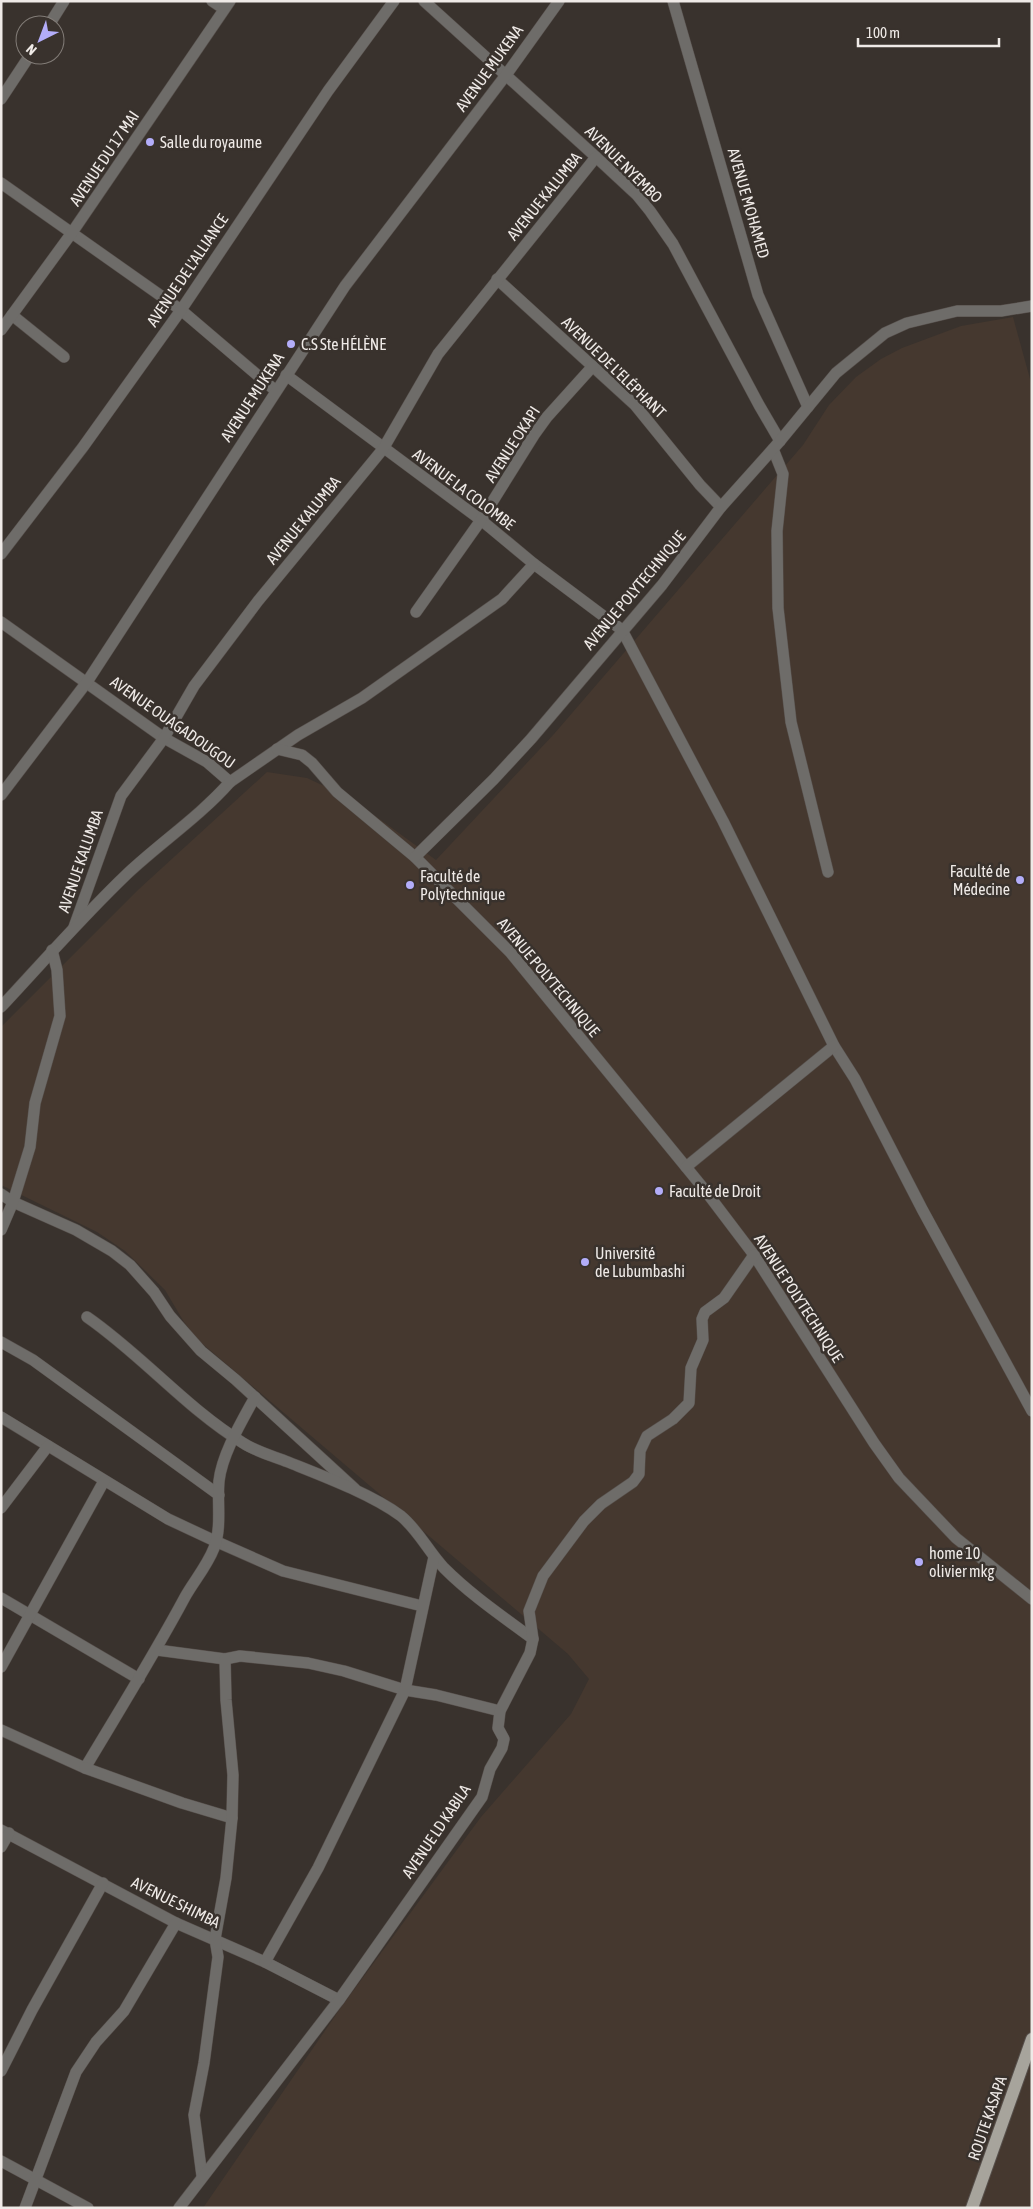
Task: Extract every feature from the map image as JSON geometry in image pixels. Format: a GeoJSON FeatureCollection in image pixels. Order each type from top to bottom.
{"type":"FeatureCollection","features":[{"type":"Feature","properties":{"kind":"main road","name":"ROUTE KASAPA"},"geometry":{"type":"LineString","coordinates":[[972,2208],[1032,2039]]}},
{"type":"Feature","properties":{"kind":"street"},"geometry":{"type":"LineString","coordinates":[[55,15],[64,1]]}},
{"type":"Feature","properties":{"kind":"street"},"geometry":{"type":"LineString","coordinates":[[212,1],[227,5]]}},
{"type":"Feature","properties":{"kind":"street","name":"AVENUE DE L'ALLIANCE"},"geometry":{"type":"LineString","coordinates":[[1,554],[83,446],[181,310],[328,91],[394,1]]}},
{"type":"Feature","properties":{"kind":"street","name":"AVENUE NYEMBO"},"geometry":{"type":"LineString","coordinates":[[424,1],[636,195],[663,228],[758,405],[776,445],[783,474],[777,531],[778,608],[791,722],[828,872]]}},
{"type":"Feature","properties":{"kind":"street","name":"AVENUE MUKENA"},"geometry":{"type":"LineString","coordinates":[[1,795],[87,682],[345,286],[506,75],[559,1]]}},
{"type":"Feature","properties":{"kind":"street","name":"AVENUE MOHAMED"},"geometry":{"type":"LineString","coordinates":[[673,1],[758,295],[808,407]]}},
{"type":"Feature","properties":{"kind":"street","name":"AVENUE DU 17 MAI"},"geometry":{"type":"LineString","coordinates":[[1,330],[71,234],[227,5]]}},
{"type":"Feature","properties":{"kind":"street"},"geometry":{"type":"LineString","coordinates":[[1,99],[23,65]]}},
{"type":"Feature","properties":{"kind":"street","name":"AVENUE KALUMBA"},"geometry":{"type":"LineString","coordinates":[[74,927],[121,796],[164,738],[194,686],[252,608],[382,449],[432,361],[596,157]]}},
{"type":"Feature","properties":{"kind":"street"},"geometry":{"type":"LineString","coordinates":[[1,183],[181,310],[276,391]]}},
{"type":"Feature","properties":{"kind":"street","name":"AVENUE DE L'ELÉPHANT"},"geometry":{"type":"LineString","coordinates":[[497,279],[650,420],[700,485],[721,507]]}},
{"type":"Feature","properties":{"kind":"street","name":"AVENUE POLYTECHNIQUE"},"geometry":{"type":"LineString","coordinates":[[1029,306],[1001,311],[975,310],[949,313],[891,330],[836,373],[721,507],[683,560],[531,739],[494,779],[415,857],[510,952],[686,1167],[754,1256],[874,1443],[899,1478],[956,1538],[1032,1599]]}},
{"type":"Feature","properties":{"kind":"street"},"geometry":{"type":"LineString","coordinates":[[12,315],[64,357]]}},
{"type":"Feature","properties":{"kind":"street","name":"AVENUE OKAPI"},"geometry":{"type":"LineString","coordinates":[[416,612],[481,520],[547,417],[593,366]]}},
{"type":"Feature","properties":{"kind":"street","name":"AVENUE LA COLOMBE"},"geometry":{"type":"LineString","coordinates":[[286,375],[382,449],[481,520],[534,564],[622,630]]}},
{"type":"Feature","properties":{"kind":"street","name":"AVENUE OUAGADOUGOU"},"geometry":{"type":"LineString","coordinates":[[1,622],[164,738],[207,762],[230,782],[277,749],[362,698],[502,599],[534,564]]}},
{"type":"Feature","properties":{"kind":"street"},"geometry":{"type":"LineString","coordinates":[[622,630],[723,821],[834,1046],[855,1078],[922,1209],[1032,1411]]}},
{"type":"Feature","properties":{"kind":"street"},"geometry":{"type":"LineString","coordinates":[[277,749],[302,755],[336,792],[415,857]]}},
{"type":"Feature","properties":{"kind":"street"},"geometry":{"type":"LineString","coordinates":[[1,1007],[74,927],[134,868],[203,811],[230,782]]}},
{"type":"Feature","properties":{"kind":"street"},"geometry":{"type":"LineString","coordinates":[[1,1230],[13,1202],[30,1147],[35,1103],[60,1016],[57,970],[52,950]]}},
{"type":"Feature","properties":{"kind":"street"},"geometry":{"type":"LineString","coordinates":[[686,1167],[834,1046]]}},
{"type":"Feature","properties":{"kind":"street"},"geometry":{"type":"LineString","coordinates":[[1,1194],[13,1202],[76,1230],[112,1251],[130,1265],[154,1292],[170,1316],[201,1351],[255,1397],[360,1494]]}},
{"type":"Feature","properties":{"kind":"street"},"geometry":{"type":"LineString","coordinates":[[157,1650],[225,1659],[240,1656],[308,1663],[344,1671],[405,1690],[436,1695],[500,1711],[527,1661],[533,1639],[529,1611],[543,1576],[589,1515],[601,1504],[633,1482],[639,1474],[640,1451],[648,1436],[673,1419],[689,1403],[691,1368],[703,1340],[702,1319],[706,1312],[724,1298],[754,1256]]}},
{"type":"Feature","properties":{"kind":"street"},"geometry":{"type":"LineString","coordinates":[[88,1317],[116,1336],[190,1403],[234,1437],[257,1451],[388,1507],[416,1529],[434,1557],[464,1588],[533,1639]]}},
{"type":"Feature","properties":{"kind":"street"},"geometry":{"type":"LineString","coordinates":[[1,1342],[33,1360],[220,1495]]}},
{"type":"Feature","properties":{"kind":"street"},"geometry":{"type":"LineString","coordinates":[[85,1768],[157,1650],[186,1595],[211,1554],[220,1516],[221,1475],[234,1437],[255,1397]]}},
{"type":"Feature","properties":{"kind":"street"},"geometry":{"type":"LineString","coordinates":[[1,1417],[104,1481],[168,1518],[215,1541],[283,1571],[422,1606]]}},
{"type":"Feature","properties":{"kind":"street"},"geometry":{"type":"LineString","coordinates":[[1,1508],[48,1446]]}},
{"type":"Feature","properties":{"kind":"street"},"geometry":{"type":"LineString","coordinates":[[1,1668],[104,1481]]}},
{"type":"Feature","properties":{"kind":"street"},"geometry":{"type":"LineString","coordinates":[[266,1962],[318,1868],[405,1690],[434,1557]]}},
{"type":"Feature","properties":{"kind":"street"},"geometry":{"type":"LineString","coordinates":[[1,1598],[139,1679]]}},
{"type":"Feature","properties":{"kind":"street"},"geometry":{"type":"LineString","coordinates":[[202,2176],[194,2115],[204,2063],[218,1958],[216,1939],[226,1878],[232,1818],[233,1775],[226,1710],[225,1659]]}},
{"type":"Feature","properties":{"kind":"street","name":"AVENUE LD KABILA"},"geometry":{"type":"LineString","coordinates":[[179,2208],[339,2000],[482,1797],[490,1769],[502,1748],[504,1739],[498,1728],[500,1711]]}},
{"type":"Feature","properties":{"kind":"street"},"geometry":{"type":"LineString","coordinates":[[1,1730],[85,1768],[182,1803],[232,1818]]}},
{"type":"Feature","properties":{"kind":"street"},"geometry":{"type":"LineString","coordinates":[[1,1847],[5,1832]]}},
{"type":"Feature","properties":{"kind":"street","name":"AVENUE SHIMBA"},"geometry":{"type":"LineString","coordinates":[[5,1832],[176,1923],[266,1962],[339,2000]]}},
{"type":"Feature","properties":{"kind":"street"},"geometry":{"type":"LineString","coordinates":[[1,2071],[32,2010],[103,1883]]}},
{"type":"Feature","properties":{"kind":"street"},"geometry":{"type":"LineString","coordinates":[[25,2208],[76,2072],[96,2042],[124,2012],[176,1923]]}},
{"type":"Feature","properties":{"kind":"street"},"geometry":{"type":"LineString","coordinates":[[1,2161],[88,2208]]}},
{"type":"Feature","properties":{"kind":"shaded area","name":"Université de Lubumbashi"},"geometry":{"type":"Polygon","coordinates":[[[1013,317],[1032,386],[1032,2208],[203,2208],[342,2006],[481,1817],[571,1714],[589,1679],[568,1654],[198,1340],[184,1322],[165,1290],[125,1251],[97,1232],[1,1185],[1,1027],[139,889],[267,772],[307,778],[352,799],[436,860],[554,734],[803,445],[829,405],[856,377],[881,359],[902,348],[961,326],[1013,317]]]}},
{"type":"Feature","properties":{"kind":"place","name":"Salle du royaume"},"geometry":{"type":"Point","coordinates":[150,142]}},
{"type":"Feature","properties":{"kind":"place","name":"C.S Ste HÉLÈNE"},"geometry":{"type":"Point","coordinates":[291,344]}},
{"type":"Feature","properties":{"kind":"place","name":"Faculté de Médecine"},"geometry":{"type":"Point","coordinates":[1020,880]}},
{"type":"Feature","properties":{"kind":"place","name":"Faculté de Polytechnique"},"geometry":{"type":"Point","coordinates":[410,885]}},
{"type":"Feature","properties":{"kind":"place","name":"Faculté de Droit"},"geometry":{"type":"Point","coordinates":[659,1191]}},
{"type":"Feature","properties":{"kind":"place","name":"Université de Lubumbashi"},"geometry":{"type":"Point","coordinates":[585,1262]}},
{"type":"Feature","properties":{"kind":"place","name":"home 10 olivier mkg"},"geometry":{"type":"Point","coordinates":[919,1562]}}]}
